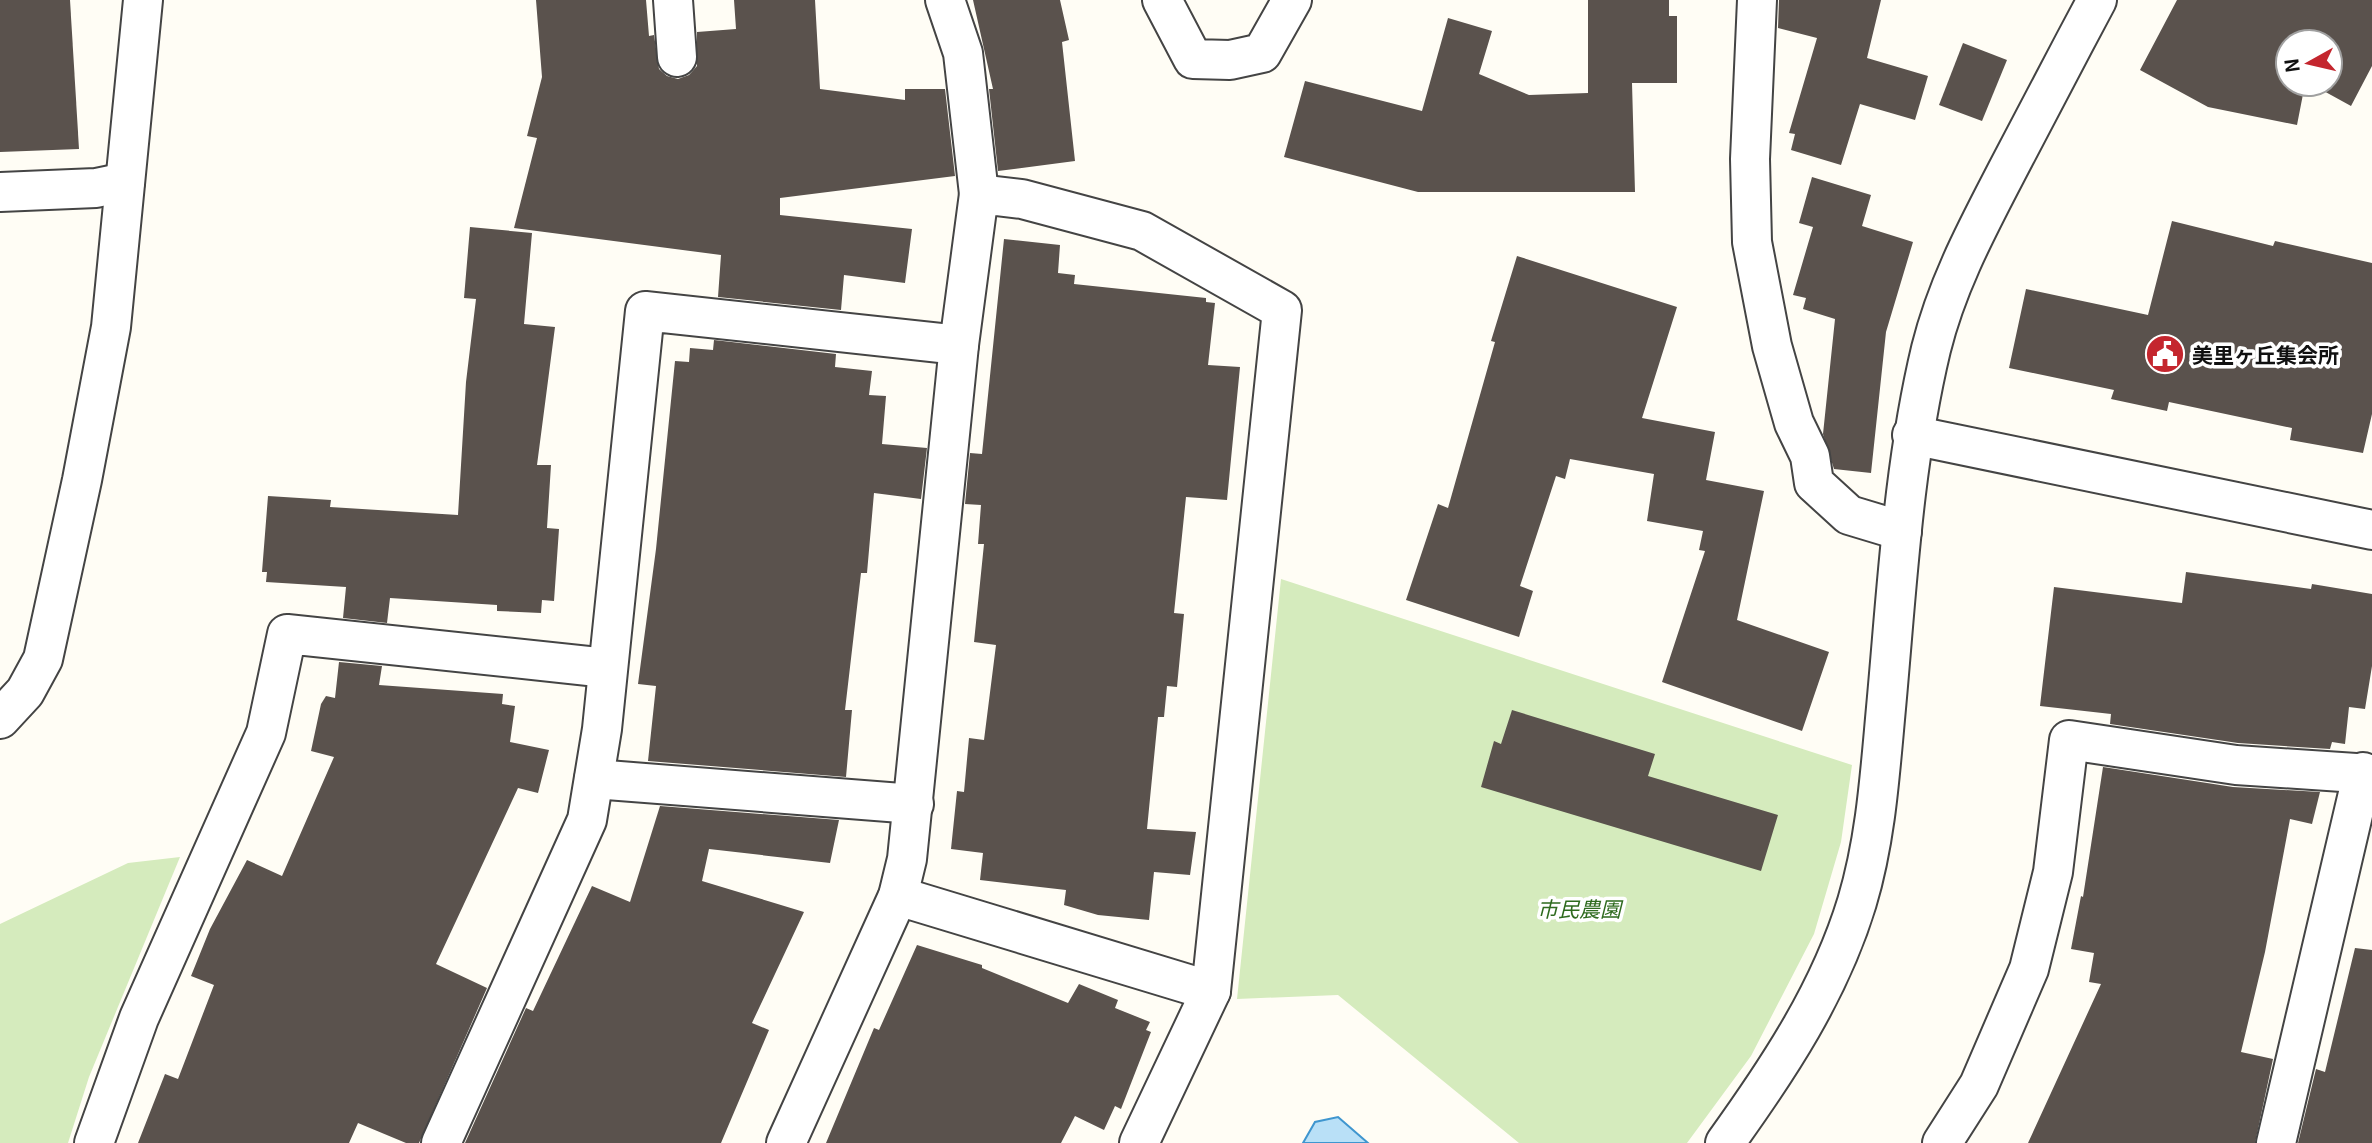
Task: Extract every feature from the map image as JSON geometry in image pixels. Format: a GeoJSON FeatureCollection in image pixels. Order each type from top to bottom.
{"type":"FeatureCollection","features":[{"type":"Feature","properties":{"kind":"street"},"geometry":{"type":"LineString","coordinates":[[0,719],[25,692],[43,659],[82,480],[111,327],[143,0]]}},
{"type":"Feature","properties":{"kind":"street"},"geometry":{"type":"LineString","coordinates":[[673,0],[677,57]]}},
{"type":"Feature","properties":{"kind":"street"},"geometry":{"type":"LineString","coordinates":[[786,1143],[898,896],[907,859],[959,345],[979,194],[963,53],[945,0]]}},
{"type":"Feature","properties":{"kind":"street"},"geometry":{"type":"LineString","coordinates":[[1162,0],[1193,59],[1230,60],[1262,53],[1292,0]]}},
{"type":"Feature","properties":{"kind":"street"},"geometry":{"type":"LineString","coordinates":[[1757,0],[1750,159],[1752,242],[1772,346],[1794,424],[1810,456],[1814,483],[1849,514],[1902,531]]}},
{"type":"Feature","properties":{"kind":"street"},"geometry":{"type":"LineString","coordinates":[[1725,1143],[1771,1076],[1819,998],[1857,901],[1873,828],[1912,435],[1932,345],[1956,274],[1976,227],[2096,0]]}},
{"type":"Feature","properties":{"kind":"street"},"geometry":{"type":"LineString","coordinates":[[0,192],[96,188],[125,182]]}},
{"type":"Feature","properties":{"kind":"street"},"geometry":{"type":"LineString","coordinates":[[979,194],[1022,199],[1142,231],[1282,310],[1211,991],[1139,1143]]}},
{"type":"Feature","properties":{"kind":"street"},"geometry":{"type":"LineString","coordinates":[[440,1143],[587,820],[607,668],[645,311],[959,345]]}},
{"type":"Feature","properties":{"kind":"street"},"geometry":{"type":"LineString","coordinates":[[1912,435],[2372,530]]}},
{"type":"Feature","properties":{"kind":"street"},"geometry":{"type":"LineString","coordinates":[[94,1143],[139,1018],[266,733],[287,634],[607,668]]}},
{"type":"Feature","properties":{"kind":"street"},"geometry":{"type":"LineString","coordinates":[[1941,1143],[1979,1085],[2029,969],[2053,872],[2069,740],[2236,765],[2367,773],[2276,1143]]}},
{"type":"Feature","properties":{"kind":"street"},"geometry":{"type":"LineString","coordinates":[[594,779],[914,804]]}},
{"type":"Feature","properties":{"kind":"street"},"geometry":{"type":"LineString","coordinates":[[898,896],[1211,991]]}},
{"type":"Feature","properties":{"kind":"green space","name":"市民農園"},"geometry":{"type":"Polygon","coordinates":[[[1281,579],[1852,765],[1841,842],[1814,934],[1751,1056],[1687,1143],[1519,1143],[1338,995],[1237,999],[1281,579]]]}},
{"type":"Feature","properties":{"kind":"green space"},"geometry":{"type":"Polygon","coordinates":[[[180,857],[89,1077],[68,1143],[0,1143],[0,924],[128,863],[180,857]]]}},
{"type":"Feature","properties":{"kind":"water"},"geometry":{"type":"Polygon","coordinates":[[[1338,1117],[1368,1143],[1303,1143],[1315,1122],[1338,1117]]]}},
{"type":"Feature","properties":{"kind":"building"},"geometry":{"type":"Polygon","coordinates":[[[0,0],[70,0],[79,149],[0,152],[0,0]]]}},
{"type":"Feature","properties":{"kind":"building"},"geometry":{"type":"Polygon","coordinates":[[[536,0],[646,0],[649,36],[654,35],[659,69],[667,76],[678,79],[689,75],[697,66],[697,32],[736,29],[734,0],[815,0],[820,89],[905,100],[905,89],[945,89],[955,176],[780,198],[780,215],[912,229],[905,283],[844,275],[841,310],[718,297],[721,255],[514,228],[537,138],[527,136],[542,77],[536,0]]]}},
{"type":"Feature","properties":{"kind":"building"},"geometry":{"type":"Polygon","coordinates":[[[973,0],[1060,0],[1069,40],[1062,42],[1075,161],[998,171],[989,89],[993,89],[973,0]]]}},
{"type":"Feature","properties":{"kind":"building"},"geometry":{"type":"Polygon","coordinates":[[[1588,0],[1669,0],[1669,16],[1677,16],[1677,83],[1632,83],[1635,192],[1418,192],[1284,157],[1305,81],[1422,111],[1448,18],[1492,31],[1479,74],[1529,95],[1588,93],[1588,0]]]}},
{"type":"Feature","properties":{"kind":"building"},"geometry":{"type":"Polygon","coordinates":[[[1779,0],[1881,0],[1867,58],[1928,76],[1915,120],[1860,104],[1841,165],[1791,150],[1795,134],[1789,133],[1817,38],[1778,28],[1779,0]]]}},
{"type":"Feature","properties":{"kind":"building"},"geometry":{"type":"Polygon","coordinates":[[[2177,0],[2372,0],[2372,66],[2351,106],[2336,98],[2344,98],[2344,28],[2274,28],[2274,98],[2302,98],[2297,125],[2208,107],[2140,70],[2177,0]]]}},
{"type":"Feature","properties":{"kind":"building"},"geometry":{"type":"Polygon","coordinates":[[[1963,43],[2007,60],[1982,121],[1939,105],[1963,43]]]}},
{"type":"Feature","properties":{"kind":"building"},"geometry":{"type":"Polygon","coordinates":[[[1812,177],[1871,195],[1862,226],[1913,242],[1886,332],[1871,473],[1834,469],[1823,434],[1835,319],[1803,309],[1806,298],[1793,295],[1813,227],[1799,223],[1812,177]]]}},
{"type":"Feature","properties":{"kind":"building"},"geometry":{"type":"Polygon","coordinates":[[[2172,221],[2273,246],[2275,241],[2372,263],[2372,414],[2363,453],[2290,440],[2292,428],[2169,402],[2167,411],[2111,399],[2114,390],[2009,368],[2026,289],[2148,315],[2172,221]]]}},
{"type":"Feature","properties":{"kind":"building"},"geometry":{"type":"Polygon","coordinates":[[[470,227],[532,233],[524,324],[555,327],[537,465],[551,465],[547,528],[559,529],[554,601],[542,600],[541,613],[497,611],[497,605],[390,598],[387,623],[343,618],[346,587],[266,582],[267,572],[262,572],[268,496],[331,500],[330,507],[458,515],[466,382],[476,299],[464,298],[470,227]]]}},
{"type":"Feature","properties":{"kind":"building"},"geometry":{"type":"Polygon","coordinates":[[[1004,239],[1060,245],[1058,273],[1075,275],[1074,284],[1206,298],[1206,302],[1215,303],[1208,365],[1240,367],[1227,500],[1186,497],[1174,613],[1184,614],[1177,687],[1167,686],[1164,717],[1158,717],[1147,829],[1196,832],[1190,875],[1154,872],[1149,920],[1098,915],[1064,905],[1066,890],[980,880],[983,853],[951,849],[957,791],[964,792],[969,738],[984,740],[996,645],[974,642],[984,544],[978,544],[981,505],[965,504],[970,453],[982,454],[1004,239]]]}},
{"type":"Feature","properties":{"kind":"building"},"geometry":{"type":"Polygon","coordinates":[[[1517,256],[1677,307],[1642,418],[1715,432],[1706,480],[1764,491],[1737,620],[1829,652],[1802,731],[1662,682],[1705,551],[1699,550],[1703,531],[1647,521],[1654,474],[1570,459],[1565,479],[1556,476],[1520,586],[1533,591],[1519,637],[1406,600],[1438,504],[1448,508],[1495,342],[1491,341],[1517,256]]]}},
{"type":"Feature","properties":{"kind":"building"},"geometry":{"type":"Polygon","coordinates":[[[714,340],[836,354],[835,367],[872,371],[869,395],[886,396],[882,444],[927,448],[921,499],[874,493],[867,573],[861,573],[845,710],[852,710],[846,777],[648,761],[656,686],[638,684],[656,549],[675,361],[689,362],[690,348],[713,350],[714,340]]]}},
{"type":"Feature","properties":{"kind":"building"},"geometry":{"type":"Polygon","coordinates":[[[2186,572],[2311,589],[2312,584],[2372,594],[2372,666],[2365,709],[2349,707],[2345,744],[2332,742],[2330,749],[2238,743],[2110,724],[2111,714],[2040,706],[2054,587],[2182,603],[2186,572]]]}},
{"type":"Feature","properties":{"kind":"building"},"geometry":{"type":"Polygon","coordinates":[[[339,662],[382,666],[379,685],[503,694],[502,704],[515,706],[510,742],[549,750],[538,793],[518,788],[436,964],[487,988],[419,1143],[406,1143],[358,1123],[349,1143],[138,1143],[165,1074],[178,1079],[214,985],[191,976],[210,929],[247,860],[282,876],[334,757],[311,751],[321,704],[326,696],[335,698],[339,662]]]}},
{"type":"Feature","properties":{"kind":"building"},"geometry":{"type":"Polygon","coordinates":[[[1512,710],[1655,754],[1648,776],[1778,815],[1761,871],[1481,787],[1494,741],[1501,744],[1512,710]]]}},
{"type":"Feature","properties":{"kind":"building"},"geometry":{"type":"Polygon","coordinates":[[[2103,767],[2233,787],[2320,792],[2312,824],[2290,819],[2265,952],[2241,1052],[2273,1059],[2255,1143],[2028,1143],[2101,984],[2089,982],[2094,953],[2071,949],[2081,896],[2083,897],[2103,767]]]}},
{"type":"Feature","properties":{"kind":"building"},"geometry":{"type":"Polygon","coordinates":[[[660,806],[839,820],[830,863],[709,849],[702,881],[804,912],[752,1023],[769,1030],[721,1143],[465,1143],[526,1008],[533,1011],[592,886],[630,902],[660,806]]]}},
{"type":"Feature","properties":{"kind":"building"},"geometry":{"type":"Polygon","coordinates":[[[917,945],[982,965],[982,968],[1068,1003],[1079,984],[1118,1000],[1115,1008],[1150,1022],[1146,1030],[1151,1032],[1121,1109],[1115,1106],[1104,1130],[1075,1116],[1061,1143],[826,1143],[874,1028],[879,1030],[917,945]]]}},
{"type":"Feature","properties":{"kind":"building"},"geometry":{"type":"Polygon","coordinates":[[[2355,948],[2372,950],[2372,1143],[2298,1143],[2316,1069],[2325,1072],[2355,948]]]}},
{"type":"Feature","properties":{"kind":"place","name":"美里ヶ丘集会所"},"geometry":{"type":"Point","coordinates":[2165,354]}}]}
